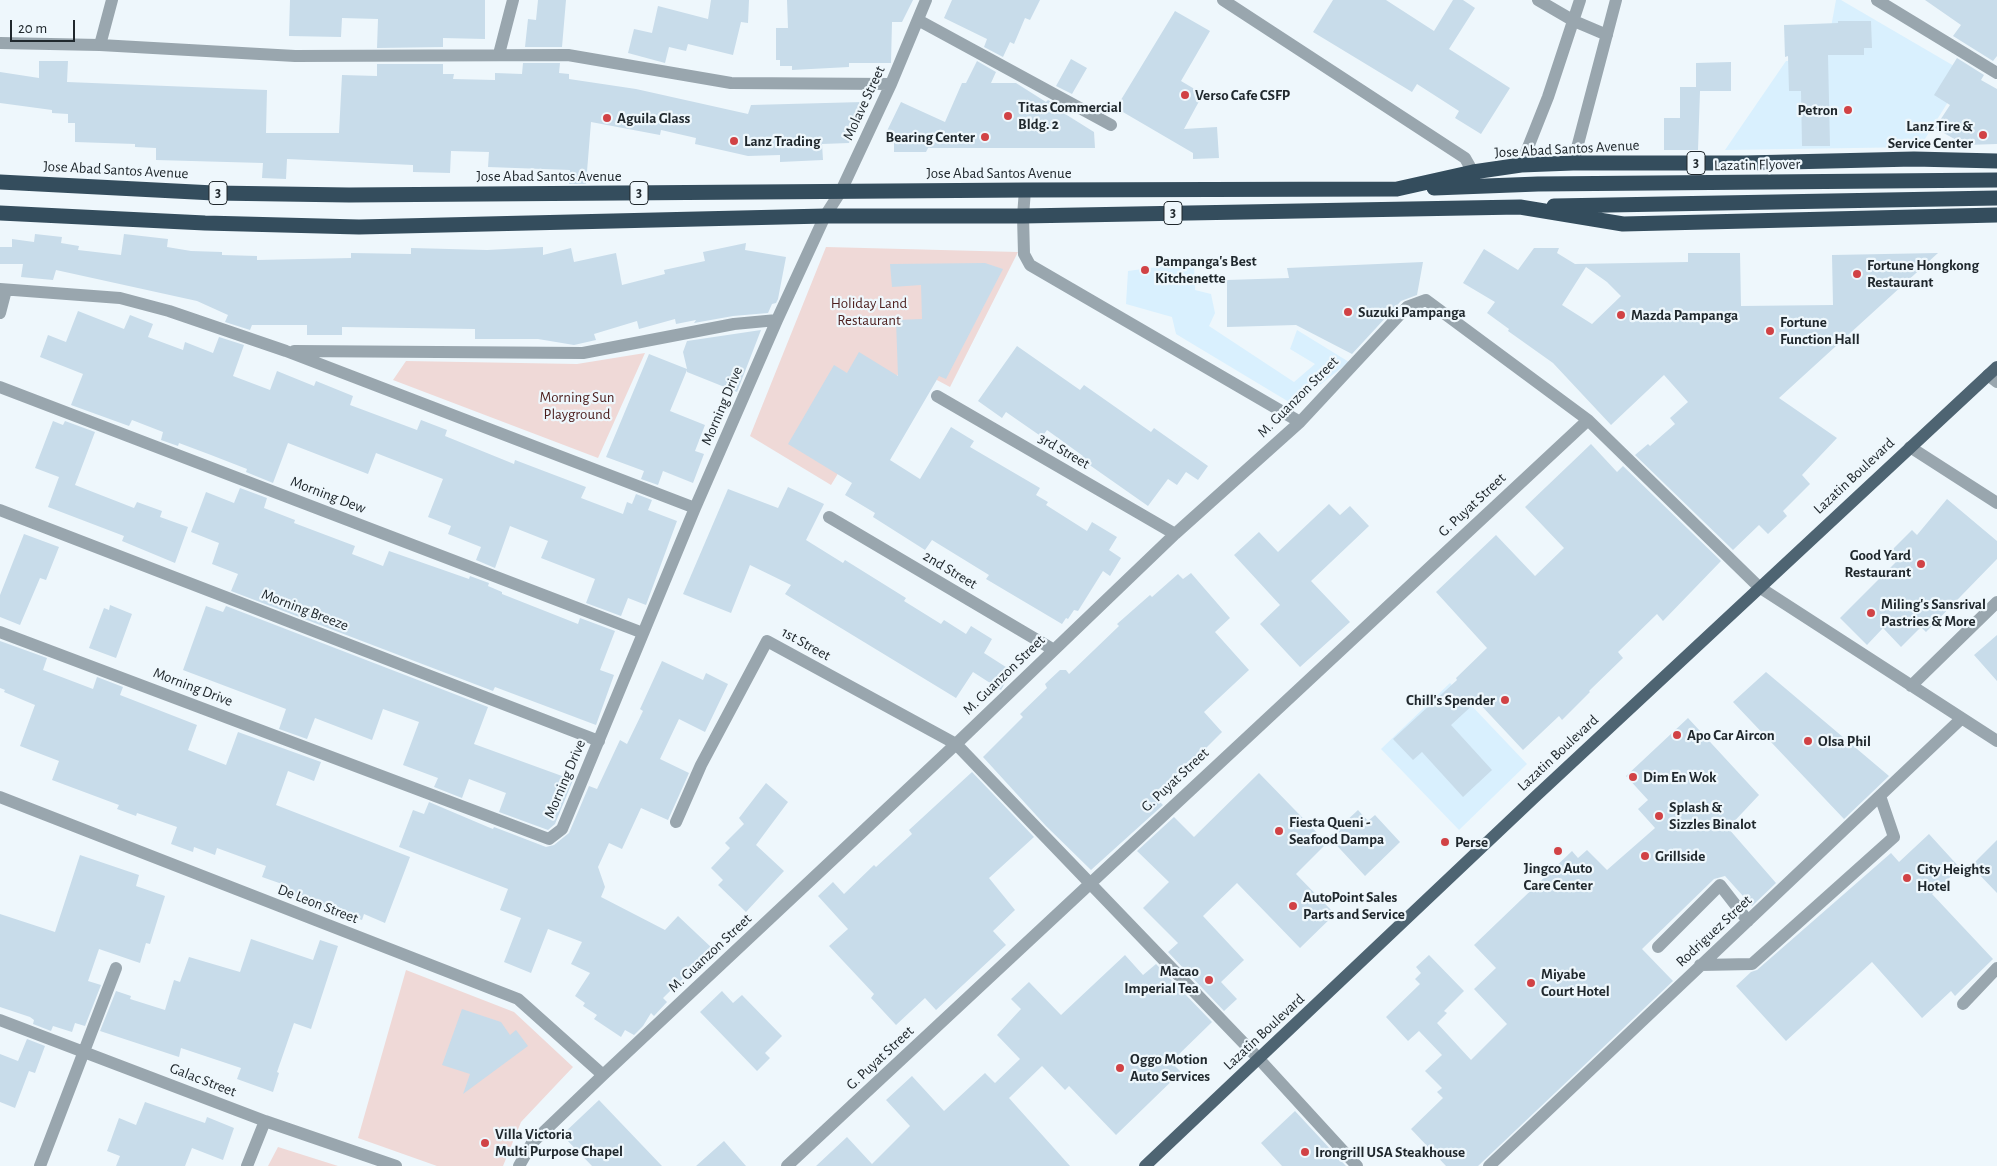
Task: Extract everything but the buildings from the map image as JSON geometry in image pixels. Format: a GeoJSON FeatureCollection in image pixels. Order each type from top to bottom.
{"type":"FeatureCollection","features":[{"type":"Feature","properties":{"kind":"highway","name":"Jose Abad Santos Avenue"},"geometry":{"type":"LineString","coordinates":[[0,182],[214,193],[349,196],[841,191],[1397,189],[1473,172],[1521,166],[1573,163],[1745,163],[1914,159],[1997,161]]}},
{"type":"Feature","properties":{"kind":"highway","name":"Lazatin Flyover"},"geometry":{"type":"LineString","coordinates":[[1397,189],[1538,184],[1997,180]]}},
{"type":"Feature","properties":{"kind":"highway","name":"3"},"geometry":{"type":"LineString","coordinates":[[0,212],[205,223],[359,227],[825,216],[1023,216],[1997,198]]}},
{"type":"Feature","properties":{"kind":"highway","name":"3"},"geometry":{"type":"LineString","coordinates":[[1520,207],[1623,224],[1997,215]]}},
{"type":"Feature","properties":{"kind":"main road","name":"Lazatin Boulevard"},"geometry":{"type":"LineString","coordinates":[[1145,1166],[1759,587],[1910,447],[1994,374]]}},
{"type":"Feature","properties":{"kind":"street"},"geometry":{"type":"LineString","coordinates":[[100,45],[112,0]]}},
{"type":"Feature","properties":{"kind":"street"},"geometry":{"type":"LineString","coordinates":[[499,54],[513,0]]}},
{"type":"Feature","properties":{"kind":"street","name":"Molave Street"},"geometry":{"type":"LineString","coordinates":[[825,216],[841,191],[891,84],[926,0]]}},
{"type":"Feature","properties":{"kind":"street"},"geometry":{"type":"LineString","coordinates":[[1223,0],[1466,158],[1473,172]]}},
{"type":"Feature","properties":{"kind":"street"},"geometry":{"type":"LineString","coordinates":[[1538,0],[1574,21],[1607,35]]}},
{"type":"Feature","properties":{"kind":"street"},"geometry":{"type":"LineString","coordinates":[[1521,166],[1580,0]]}},
{"type":"Feature","properties":{"kind":"street"},"geometry":{"type":"LineString","coordinates":[[1573,163],[1584,113],[1616,0]]}},
{"type":"Feature","properties":{"kind":"street"},"geometry":{"type":"LineString","coordinates":[[1877,0],[1997,73]]}},
{"type":"Feature","properties":{"kind":"street"},"geometry":{"type":"LineString","coordinates":[[918,20],[1111,125]]}},
{"type":"Feature","properties":{"kind":"street"},"geometry":{"type":"LineString","coordinates":[[0,43],[100,45],[295,56],[568,55],[731,83],[891,84]]}},
{"type":"Feature","properties":{"kind":"street"},"geometry":{"type":"LineString","coordinates":[[1025,190],[1023,216],[1024,254],[1030,265],[1300,422]]}},
{"type":"Feature","properties":{"kind":"street","name":"Morning Drive"},"geometry":{"type":"LineString","coordinates":[[0,632],[549,839],[562,829],[695,508],[777,320],[825,216]]}},
{"type":"Feature","properties":{"kind":"street"},"geometry":{"type":"LineString","coordinates":[[0,313],[3,290],[120,298],[169,312],[286,351],[695,508]]}},
{"type":"Feature","properties":{"kind":"street","name":"M. Guanzon Street"},"geometry":{"type":"LineString","coordinates":[[519,1166],[532,1143],[603,1075],[956,744],[1175,534],[1300,422],[1407,307],[1426,300],[1588,420]]}},
{"type":"Feature","properties":{"kind":"street"},"geometry":{"type":"LineString","coordinates":[[286,351],[583,353],[734,324],[777,320]]}},
{"type":"Feature","properties":{"kind":"street","name":"Morning Dew"},"geometry":{"type":"LineString","coordinates":[[0,387],[643,633]]}},
{"type":"Feature","properties":{"kind":"street","name":"3rd Street"},"geometry":{"type":"LineString","coordinates":[[937,396],[1175,534]]}},
{"type":"Feature","properties":{"kind":"street"},"geometry":{"type":"LineString","coordinates":[[1588,420],[1759,587],[1997,741]]}},
{"type":"Feature","properties":{"kind":"street","name":"G. Puyat Street"},"geometry":{"type":"LineString","coordinates":[[786,1166],[836,1122],[1089,882],[1588,420]]}},
{"type":"Feature","properties":{"kind":"street"},"geometry":{"type":"LineString","coordinates":[[1910,447],[1997,503]]}},
{"type":"Feature","properties":{"kind":"street","name":"Morning Breeze"},"geometry":{"type":"LineString","coordinates":[[0,510],[599,741]]}},
{"type":"Feature","properties":{"kind":"street","name":"2nd Street"},"geometry":{"type":"LineString","coordinates":[[829,517],[1054,650]]}},
{"type":"Feature","properties":{"kind":"street"},"geometry":{"type":"LineString","coordinates":[[1911,686],[1997,602]]}},
{"type":"Feature","properties":{"kind":"street","name":"1st Street"},"geometry":{"type":"LineString","coordinates":[[676,822],[701,765],[767,641],[956,744]]}},
{"type":"Feature","properties":{"kind":"street","name":"Rodriguez Street"},"geometry":{"type":"LineString","coordinates":[[1488,1166],[1961,719]]}},
{"type":"Feature","properties":{"kind":"street"},"geometry":{"type":"LineString","coordinates":[[956,744],[1258,1060],[1356,1166]]}},
{"type":"Feature","properties":{"kind":"street"},"geometry":{"type":"LineString","coordinates":[[1700,966],[1752,964],[1894,837],[1880,796]]}},
{"type":"Feature","properties":{"kind":"street","name":"De Leon Street"},"geometry":{"type":"LineString","coordinates":[[0,797],[518,999],[530,1007],[603,1075]]}},
{"type":"Feature","properties":{"kind":"street"},"geometry":{"type":"LineString","coordinates":[[1658,947],[1720,885],[1748,921]]}},
{"type":"Feature","properties":{"kind":"street"},"geometry":{"type":"LineString","coordinates":[[40,1166],[116,968]]}},
{"type":"Feature","properties":{"kind":"street"},"geometry":{"type":"LineString","coordinates":[[1964,1004],[1997,968]]}},
{"type":"Feature","properties":{"kind":"street","name":"Galac Street"},"geometry":{"type":"LineString","coordinates":[[0,1020],[265,1121],[396,1166]]}},
{"type":"Feature","properties":{"kind":"street"},"geometry":{"type":"LineString","coordinates":[[247,1166],[265,1121]]}},
{"type":"Feature","properties":{"kind":"shaded area","name":"Petron"},"geometry":{"type":"Polygon","coordinates":[[[1836,0],[1841,0],[1966,73],[1920,147],[1725,150],[1786,61],[1825,60],[1836,0]]]}},
{"type":"Feature","properties":{"kind":"shaded area"},"geometry":{"type":"Polygon","coordinates":[[[1194,262],[1195,290],[1211,294],[1215,313],[1209,326],[1294,382],[1315,364],[1290,349],[1297,330],[1349,362],[1294,405],[1176,334],[1172,317],[1126,304],[1128,271],[1194,262]]]}},
{"type":"Feature","properties":{"kind":"shaded area"},"geometry":{"type":"Polygon","coordinates":[[[1450,683],[1527,764],[1459,830],[1381,749],[1450,683]]]}},
{"type":"Feature","properties":{"kind":"green space","name":"Holiday Land Restaurant"},"geometry":{"type":"Polygon","coordinates":[[[826,247],[1018,252],[950,387],[905,363],[831,485],[750,436],[826,247]]]}},
{"type":"Feature","properties":{"kind":"green space","name":"Morning Sun Playground"},"geometry":{"type":"Polygon","coordinates":[[[645,353],[598,458],[393,380],[406,361],[577,364],[645,353]]]}},
{"type":"Feature","properties":{"kind":"green space"},"geometry":{"type":"Polygon","coordinates":[[[406,970],[514,1012],[573,1067],[521,1122],[503,1166],[437,1166],[358,1138],[406,970]]]}},
{"type":"Feature","properties":{"kind":"green space"},"geometry":{"type":"Polygon","coordinates":[[[278,1147],[338,1166],[268,1166],[278,1147]]]}},
{"type":"Feature","properties":{"kind":"place","name":"Verso Cafe CSFP"},"geometry":{"type":"Point","coordinates":[1185,95]}},
{"type":"Feature","properties":{"kind":"place","name":"Petron"},"geometry":{"type":"Point","coordinates":[1848,110]}},
{"type":"Feature","properties":{"kind":"place","name":"Titas Commercial Bldg. 2"},"geometry":{"type":"Point","coordinates":[1008,116]}},
{"type":"Feature","properties":{"kind":"place","name":"Aguila Glass"},"geometry":{"type":"Point","coordinates":[607,118]}},
{"type":"Feature","properties":{"kind":"place","name":"Lanz Tire & Service Center"},"geometry":{"type":"Point","coordinates":[1983,135]}},
{"type":"Feature","properties":{"kind":"place","name":"Bearing Center"},"geometry":{"type":"Point","coordinates":[985,137]}},
{"type":"Feature","properties":{"kind":"place","name":"Lanz Trading"},"geometry":{"type":"Point","coordinates":[734,141]}},
{"type":"Feature","properties":{"kind":"place","name":"Pampanga's Best Kitchenette"},"geometry":{"type":"Point","coordinates":[1145,270]}},
{"type":"Feature","properties":{"kind":"place","name":"Fortune Hongkong Restaurant"},"geometry":{"type":"Point","coordinates":[1857,274]}},
{"type":"Feature","properties":{"kind":"place","name":"Suzuki Pampanga"},"geometry":{"type":"Point","coordinates":[1348,312]}},
{"type":"Feature","properties":{"kind":"place","name":"Mazda Pampanga"},"geometry":{"type":"Point","coordinates":[1621,315]}},
{"type":"Feature","properties":{"kind":"place","name":"Fortune Function Hall"},"geometry":{"type":"Point","coordinates":[1770,331]}},
{"type":"Feature","properties":{"kind":"place","name":"Good Yard Restaurant"},"geometry":{"type":"Point","coordinates":[1921,564]}},
{"type":"Feature","properties":{"kind":"place","name":"Miling's Sansrival Pastries & More"},"geometry":{"type":"Point","coordinates":[1871,613]}},
{"type":"Feature","properties":{"kind":"place","name":"Chill's Spender"},"geometry":{"type":"Point","coordinates":[1505,700]}},
{"type":"Feature","properties":{"kind":"place","name":"Apo Car Aircon"},"geometry":{"type":"Point","coordinates":[1677,735]}},
{"type":"Feature","properties":{"kind":"place","name":"Olsa Phil"},"geometry":{"type":"Point","coordinates":[1808,741]}},
{"type":"Feature","properties":{"kind":"place","name":"Dim En Wok"},"geometry":{"type":"Point","coordinates":[1633,777]}},
{"type":"Feature","properties":{"kind":"place","name":"Splash & Sizzles Binalot"},"geometry":{"type":"Point","coordinates":[1659,816]}},
{"type":"Feature","properties":{"kind":"place","name":"Fiesta Queni - Seafood Dampa"},"geometry":{"type":"Point","coordinates":[1279,831]}},
{"type":"Feature","properties":{"kind":"place","name":"Perse"},"geometry":{"type":"Point","coordinates":[1445,842]}},
{"type":"Feature","properties":{"kind":"place","name":"Jingco Auto Care Center"},"geometry":{"type":"Point","coordinates":[1558,851]}},
{"type":"Feature","properties":{"kind":"place","name":"Grillside"},"geometry":{"type":"Point","coordinates":[1645,856]}},
{"type":"Feature","properties":{"kind":"place","name":"City Heights Hotel"},"geometry":{"type":"Point","coordinates":[1907,878]}},
{"type":"Feature","properties":{"kind":"place","name":"AutoPoint Sales Parts and Service"},"geometry":{"type":"Point","coordinates":[1293,906]}},
{"type":"Feature","properties":{"kind":"place","name":"Macao Imperial Tea"},"geometry":{"type":"Point","coordinates":[1209,980]}},
{"type":"Feature","properties":{"kind":"place","name":"Miyabe Court Hotel"},"geometry":{"type":"Point","coordinates":[1531,983]}},
{"type":"Feature","properties":{"kind":"place","name":"Oggo Motion Auto Services"},"geometry":{"type":"Point","coordinates":[1120,1068]}},
{"type":"Feature","properties":{"kind":"place","name":"Villa Victoria Multi Purpose Chapel"},"geometry":{"type":"Point","coordinates":[485,1143]}},
{"type":"Feature","properties":{"kind":"place","name":"Irongrill USA Steakhouse"},"geometry":{"type":"Point","coordinates":[1305,1152]}}]}
